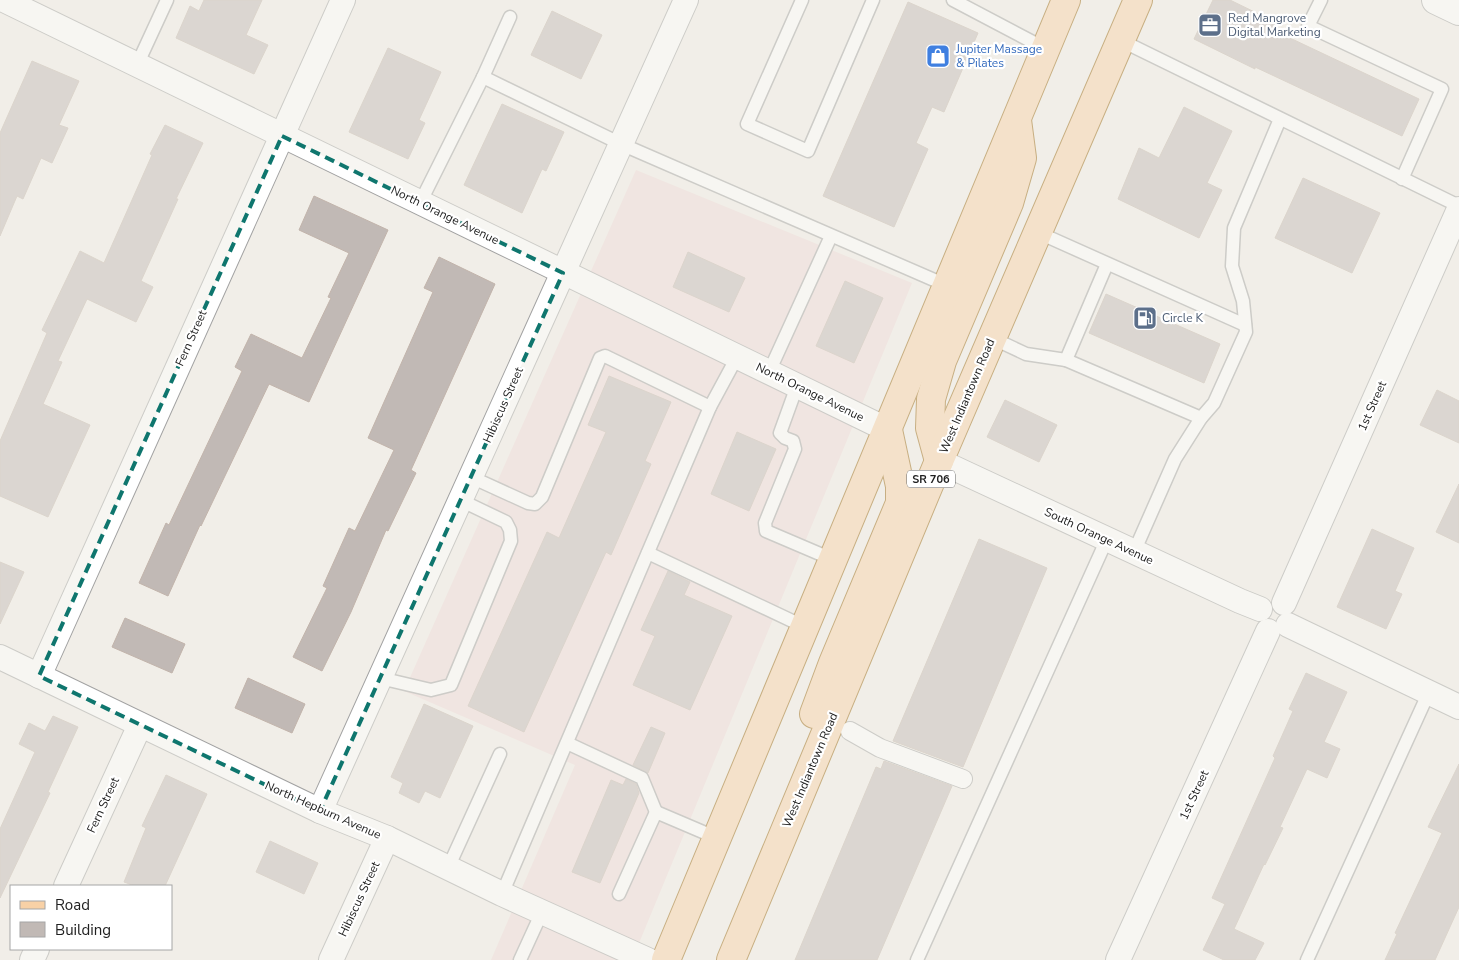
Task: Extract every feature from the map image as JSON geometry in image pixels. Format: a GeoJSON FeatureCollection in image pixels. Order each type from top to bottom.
{"type":"FeatureCollection","features":[{"type":"Feature","properties":{"kind":"main road"},"geometry":{"type":"LineString","coordinates":[[666,960],[1066,0]]}},
{"type":"Feature","properties":{"kind":"main road","name":"West Indiantown Road"},"geometry":{"type":"LineString","coordinates":[[731,960],[939,461],[1138,0]]}},
{"type":"Feature","properties":{"kind":"main road"},"geometry":{"type":"LineString","coordinates":[[939,461],[930,428],[931,399],[942,361],[1009,203],[1022,158],[1017,118]]}},
{"type":"Feature","properties":{"kind":"main road"},"geometry":{"type":"LineString","coordinates":[[779,845],[785,794],[833,663],[900,503],[900,486],[888,430]]}},
{"type":"Feature","properties":{"kind":"street","name":"Fern Street"},"geometry":{"type":"LineString","coordinates":[[39,676],[343,0]]}},
{"type":"Feature","properties":{"kind":"street","name":"Hibiscus Street"},"geometry":{"type":"LineString","coordinates":[[320,811],[686,0]]}},
{"type":"Feature","properties":{"kind":"street"},"geometry":{"type":"LineString","coordinates":[[1436,0],[1459,11]]}},
{"type":"Feature","properties":{"kind":"street","name":"North Orange Avenue"},"geometry":{"type":"LineString","coordinates":[[2,1],[888,430]]}},
{"type":"Feature","properties":{"kind":"street","name":"1st Street"},"geometry":{"type":"LineString","coordinates":[[1118,960],[1459,208]]}},
{"type":"Feature","properties":{"kind":"street","name":"South Orange Avenue"},"geometry":{"type":"LineString","coordinates":[[939,461],[1275,617],[1459,707]]}},
{"type":"Feature","properties":{"kind":"street","name":"North Hepburn Avenue"},"geometry":{"type":"LineString","coordinates":[[0,657],[320,811],[387,838],[502,894],[648,960]]}},
{"type":"Feature","properties":{"kind":"street","name":"Fern Street"},"geometry":{"type":"LineString","coordinates":[[66,885],[140,725]]}},
{"type":"Feature","properties":{"kind":"street"},"geometry":{"type":"LineString","coordinates":[[850,731],[880,748],[963,779]]}},
{"type":"Feature","properties":{"kind":"street","name":"Hibiscus Street"},"geometry":{"type":"LineString","coordinates":[[331,960],[387,838]]}},
{"type":"Feature","properties":{"kind":"lane"},"geometry":{"type":"LineString","coordinates":[[137,65],[167,0]]}},
{"type":"Feature","properties":{"kind":"lane"},"geometry":{"type":"LineString","coordinates":[[802,0],[747,124],[808,151],[873,0]]}},
{"type":"Feature","properties":{"kind":"lane"},"geometry":{"type":"LineString","coordinates":[[953,0],[1046,48]]}},
{"type":"Feature","properties":{"kind":"lane"},"geometry":{"type":"LineString","coordinates":[[1321,0],[1308,26],[1442,89],[1402,179]]}},
{"type":"Feature","properties":{"kind":"lane"},"geometry":{"type":"LineString","coordinates":[[420,203],[510,17]]}},
{"type":"Feature","properties":{"kind":"lane"},"geometry":{"type":"LineString","coordinates":[[1120,40],[1459,208]]}},
{"type":"Feature","properties":{"kind":"lane"},"geometry":{"type":"LineString","coordinates":[[483,76],[621,144],[948,286]]}},
{"type":"Feature","properties":{"kind":"lane"},"geometry":{"type":"LineString","coordinates":[[1134,552],[1175,459],[1200,418],[1214,403],[1246,332],[1243,301],[1232,266],[1234,228],[1280,119]]}},
{"type":"Feature","properties":{"kind":"lane"},"geometry":{"type":"LineString","coordinates":[[1037,232],[1245,325]]}},
{"type":"Feature","properties":{"kind":"lane"},"geometry":{"type":"LineString","coordinates":[[769,372],[831,236]]}},
{"type":"Feature","properties":{"kind":"lane"},"geometry":{"type":"LineString","coordinates":[[1066,360],[1107,264]]}},
{"type":"Feature","properties":{"kind":"lane"},"geometry":{"type":"LineString","coordinates":[[992,338],[1026,354],[1066,360],[1200,418]]}},
{"type":"Feature","properties":{"kind":"lane"},"geometry":{"type":"LineString","coordinates":[[470,477],[528,503],[535,504],[542,497],[598,362],[600,358],[605,356],[710,407]]}},
{"type":"Feature","properties":{"kind":"lane"},"geometry":{"type":"LineString","coordinates":[[502,894],[710,407],[737,357]]}},
{"type":"Feature","properties":{"kind":"lane"},"geometry":{"type":"LineString","coordinates":[[798,386],[780,433],[785,438],[794,441],[795,449],[765,523],[766,531],[834,560]]}},
{"type":"Feature","properties":{"kind":"lane"},"geometry":{"type":"LineString","coordinates":[[380,678],[431,690],[451,684],[455,676],[511,541],[510,530],[506,522],[460,500]]}},
{"type":"Feature","properties":{"kind":"lane"},"geometry":{"type":"LineString","coordinates":[[917,960],[1107,540]]}},
{"type":"Feature","properties":{"kind":"lane"},"geometry":{"type":"LineString","coordinates":[[648,553],[806,627]]}},
{"type":"Feature","properties":{"kind":"lane"},"geometry":{"type":"LineString","coordinates":[[1307,960],[1429,692]]}},
{"type":"Feature","properties":{"kind":"lane"},"geometry":{"type":"LineString","coordinates":[[567,743],[642,778],[656,812],[717,838]]}},
{"type":"Feature","properties":{"kind":"lane"},"geometry":{"type":"LineString","coordinates":[[448,868],[500,754]]}},
{"type":"Feature","properties":{"kind":"lane"},"geometry":{"type":"LineString","coordinates":[[619,894],[656,812]]}},
{"type":"Feature","properties":{"kind":"lane"},"geometry":{"type":"LineString","coordinates":[[520,960],[542,912]]}},
{"type":"Feature","properties":{"kind":"highlighted area"},"geometry":{"type":"Polygon","coordinates":[[[282,136],[563,273],[320,811],[39,676],[282,136]]]}},
{"type":"Feature","properties":{"kind":"shaded area"},"geometry":{"type":"Polygon","coordinates":[[[636,170],[912,283],[632,960],[491,960],[575,765],[404,691],[636,170]]]}},
{"type":"Feature","properties":{"kind":"building"},"geometry":{"type":"Polygon","coordinates":[[[204,0],[262,0],[246,35],[268,45],[254,74],[176,38],[190,6],[199,11],[204,0]]]}},
{"type":"Feature","properties":{"kind":"building"},"geometry":{"type":"Polygon","coordinates":[[[1213,0],[1230,0],[1277,23],[1273,30],[1419,99],[1402,136],[1194,39],[1213,0]]]}},
{"type":"Feature","properties":{"kind":"building"},"geometry":{"type":"Polygon","coordinates":[[[908,2],[978,33],[944,112],[932,107],[916,143],[928,149],[894,227],[823,196],[908,2]]]}},
{"type":"Feature","properties":{"kind":"building"},"geometry":{"type":"Polygon","coordinates":[[[552,11],[602,35],[581,79],[531,55],[552,11]]]}},
{"type":"Feature","properties":{"kind":"building"},"geometry":{"type":"Polygon","coordinates":[[[388,48],[441,72],[419,120],[425,123],[408,159],[349,132],[388,48]]]}},
{"type":"Feature","properties":{"kind":"building"},"geometry":{"type":"Polygon","coordinates":[[[32,61],[79,81],[59,125],[68,128],[52,163],[41,158],[23,199],[17,196],[0,236],[0,133],[32,61]]]}},
{"type":"Feature","properties":{"kind":"building"},"geometry":{"type":"Polygon","coordinates":[[[502,104],[564,132],[546,171],[542,169],[522,213],[464,185],[502,104]]]}},
{"type":"Feature","properties":{"kind":"building"},"geometry":{"type":"Polygon","coordinates":[[[1184,107],[1232,131],[1207,183],[1222,190],[1199,238],[1118,199],[1139,148],[1159,158],[1184,107]]]}},
{"type":"Feature","properties":{"kind":"building"},"geometry":{"type":"Polygon","coordinates":[[[165,125],[203,143],[176,199],[178,199],[141,281],[153,287],[136,322],[87,299],[58,361],[62,362],[43,404],[90,425],[48,517],[0,496],[0,441],[47,333],[42,330],[80,251],[104,263],[152,155],[150,154],[165,125]]]}},
{"type":"Feature","properties":{"kind":"building"},"geometry":{"type":"Polygon","coordinates":[[[1303,178],[1380,213],[1352,273],[1275,238],[1303,178]]]}},
{"type":"Feature","properties":{"kind":"building"},"geometry":{"type":"Polygon","coordinates":[[[314,196],[388,230],[309,402],[269,384],[200,525],[168,596],[139,583],[166,523],[169,525],[242,371],[235,367],[251,334],[302,358],[331,298],[328,297],[349,253],[299,230],[314,196]]]}},
{"type":"Feature","properties":{"kind":"building"},"geometry":{"type":"Polygon","coordinates":[[[688,252],[745,278],[729,312],[673,287],[688,252]]]}},
{"type":"Feature","properties":{"kind":"building"},"geometry":{"type":"Polygon","coordinates":[[[439,257],[495,284],[411,470],[416,473],[388,531],[386,530],[351,612],[322,671],[293,657],[327,588],[323,586],[349,528],[355,531],[394,450],[368,438],[433,292],[424,288],[439,257]]]}},
{"type":"Feature","properties":{"kind":"building"},"geometry":{"type":"Polygon","coordinates":[[[845,281],[883,298],[854,363],[816,346],[845,281]]]}},
{"type":"Feature","properties":{"kind":"building"},"geometry":{"type":"Polygon","coordinates":[[[1106,294],[1220,344],[1204,383],[1089,333],[1106,294]]]}},
{"type":"Feature","properties":{"kind":"building"},"geometry":{"type":"Polygon","coordinates":[[[609,376],[671,402],[645,461],[651,464],[611,555],[606,552],[524,732],[468,706],[547,532],[559,538],[606,432],[588,425],[609,376]]]}},
{"type":"Feature","properties":{"kind":"building"},"geometry":{"type":"Polygon","coordinates":[[[1437,390],[1459,401],[1459,443],[1420,425],[1437,390]]]}},
{"type":"Feature","properties":{"kind":"building"},"geometry":{"type":"Polygon","coordinates":[[[1005,400],[1057,425],[1039,462],[987,437],[1005,400]]]}},
{"type":"Feature","properties":{"kind":"building"},"geometry":{"type":"Polygon","coordinates":[[[737,432],[776,449],[749,511],[711,494],[737,432]]]}},
{"type":"Feature","properties":{"kind":"building"},"geometry":{"type":"Polygon","coordinates":[[[1459,484],[1459,543],[1436,532],[1459,484]]]}},
{"type":"Feature","properties":{"kind":"building"},"geometry":{"type":"Polygon","coordinates":[[[1372,529],[1414,548],[1395,591],[1402,594],[1386,629],[1337,607],[1372,529]]]}},
{"type":"Feature","properties":{"kind":"building"},"geometry":{"type":"Polygon","coordinates":[[[979,539],[1047,568],[963,767],[893,741],[979,539]]]}},
{"type":"Feature","properties":{"kind":"building"},"geometry":{"type":"Polygon","coordinates":[[[0,562],[24,572],[0,624],[0,562]]]}},
{"type":"Feature","properties":{"kind":"building"},"geometry":{"type":"Polygon","coordinates":[[[668,571],[690,582],[684,595],[732,616],[690,710],[633,685],[655,636],[641,630],[668,571]]]}},
{"type":"Feature","properties":{"kind":"building"},"geometry":{"type":"Polygon","coordinates":[[[125,618],[185,644],[172,673],[112,647],[125,618]]]}},
{"type":"Feature","properties":{"kind":"building"},"geometry":{"type":"Polygon","coordinates":[[[1306,673],[1347,692],[1324,742],[1340,749],[1327,778],[1307,769],[1280,827],[1283,828],[1234,929],[1264,943],[1255,960],[1224,960],[1203,950],[1225,904],[1212,898],[1275,758],[1273,756],[1293,711],[1289,709],[1306,673]]]}},
{"type":"Feature","properties":{"kind":"building"},"geometry":{"type":"Polygon","coordinates":[[[248,678],[305,704],[292,733],[235,708],[248,678]]]}},
{"type":"Feature","properties":{"kind":"building"},"geometry":{"type":"Polygon","coordinates":[[[424,704],[473,726],[440,798],[425,791],[419,803],[399,793],[403,783],[391,777],[424,704]]]}},
{"type":"Feature","properties":{"kind":"building"},"geometry":{"type":"Polygon","coordinates":[[[53,716],[78,727],[48,792],[50,793],[0,898],[0,829],[35,752],[19,744],[29,723],[45,731],[53,716]]]}},
{"type":"Feature","properties":{"kind":"building"},"geometry":{"type":"Polygon","coordinates":[[[651,727],[665,733],[648,773],[633,765],[651,727]]]}},
{"type":"Feature","properties":{"kind":"building"},"geometry":{"type":"Polygon","coordinates":[[[884,761],[952,786],[877,960],[795,960],[876,767],[881,769],[884,761]]]}},
{"type":"Feature","properties":{"kind":"building"},"geometry":{"type":"Polygon","coordinates":[[[1459,764],[1459,907],[1435,960],[1385,960],[1397,934],[1395,933],[1442,833],[1428,827],[1459,764]]]}},
{"type":"Feature","properties":{"kind":"building"},"geometry":{"type":"Polygon","coordinates":[[[166,775],[207,794],[165,885],[132,885],[124,882],[146,828],[142,826],[166,775]]]}},
{"type":"Feature","properties":{"kind":"building"},"geometry":{"type":"Polygon","coordinates":[[[626,779],[636,784],[639,793],[600,883],[572,872],[611,780],[623,785],[626,779]]]}},
{"type":"Feature","properties":{"kind":"building"},"geometry":{"type":"Polygon","coordinates":[[[270,841],[318,863],[304,894],[256,872],[270,841]]]}},
{"type":"Feature","properties":{"kind":"place","name":"Red Mangrove Digital Marketing"},"geometry":{"type":"Point","coordinates":[1210,25]}},
{"type":"Feature","properties":{"kind":"place","name":"Jupiter Massage & Pilates"},"geometry":{"type":"Point","coordinates":[938,56]}},
{"type":"Feature","properties":{"kind":"place","name":"Circle K"},"geometry":{"type":"Point","coordinates":[1145,318]}}]}
